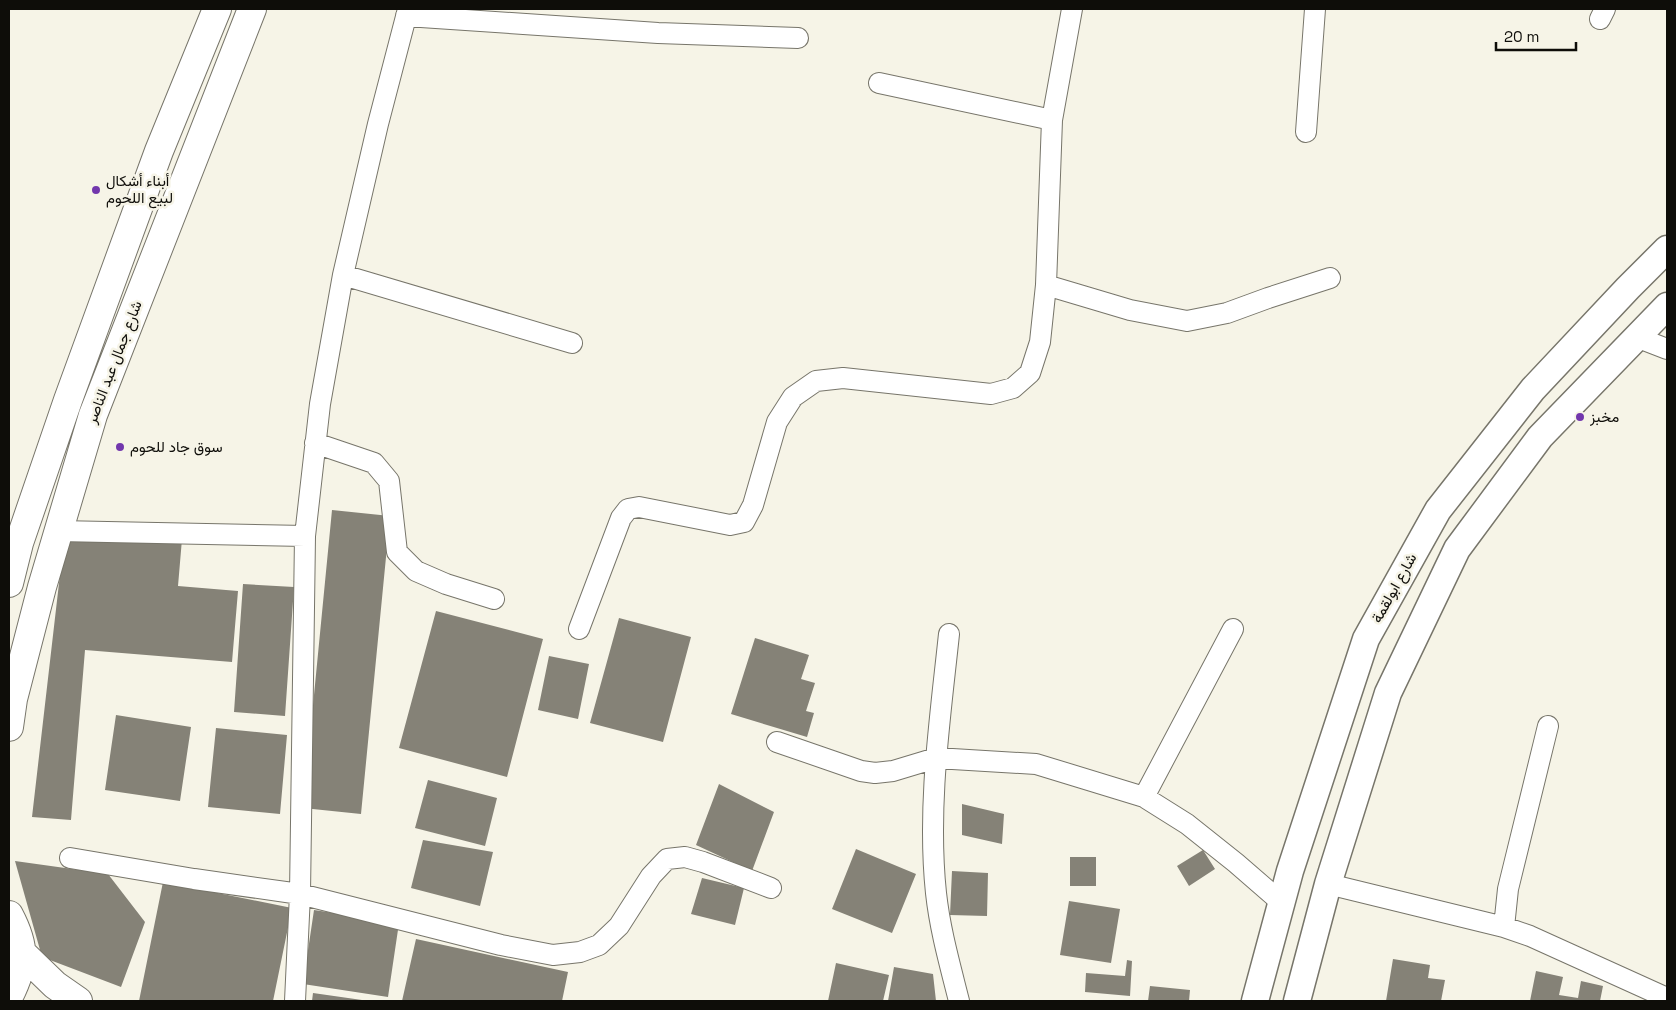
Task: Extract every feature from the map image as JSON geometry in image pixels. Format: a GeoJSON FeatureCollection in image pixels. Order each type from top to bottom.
{"type":"FeatureCollection","features":[{"type":"Feature","properties":{"kind":"main road","name":"شارع جمال عبد الناصر"},"geometry":{"type":"LineString","coordinates":[[9,583],[14,542],[159,151],[216,9]]}},
{"type":"Feature","properties":{"kind":"main road","name":"شارع جمال عبد الناصر"},"geometry":{"type":"LineString","coordinates":[[9,727],[13,699],[37,605],[93,416],[252,9]]}},
{"type":"Feature","properties":{"kind":"main road"},"geometry":{"type":"LineString","coordinates":[[9,915],[18,932],[22,953],[18,976],[9,996]]}},
{"type":"Feature","properties":{"kind":"main road"},"geometry":{"type":"LineString","coordinates":[[22,953],[55,985],[78,1001]]}},
{"type":"Feature","properties":{"kind":"street"},"geometry":{"type":"LineString","coordinates":[[579,629],[621,518],[628,509],[640,507],[730,525],[744,522],[753,505],[777,422],[793,397],[816,381],[843,378],[991,394],[1013,388],[1030,373],[1040,342],[1046,285],[1052,120],[1072,9]]}},
{"type":"Feature","properties":{"kind":"street"},"geometry":{"type":"LineString","coordinates":[[1306,132],[1315,9]]}},
{"type":"Feature","properties":{"kind":"street"},"geometry":{"type":"LineString","coordinates":[[295,1001],[300,894],[305,536],[315,443],[343,275],[378,124],[407,12],[658,33],[798,38]]}},
{"type":"Feature","properties":{"kind":"street"},"geometry":{"type":"LineString","coordinates":[[879,83],[1052,120]]}},
{"type":"Feature","properties":{"kind":"street","name":"شارع ابولقمة"},"geometry":{"type":"LineString","coordinates":[[1255,1001],[1290,870],[1366,639],[1438,510],[1533,389],[1667,249]]}},
{"type":"Feature","properties":{"kind":"street"},"geometry":{"type":"LineString","coordinates":[[343,275],[572,342]]}},
{"type":"Feature","properties":{"kind":"street"},"geometry":{"type":"LineString","coordinates":[[1046,285],[1130,310],[1187,321],[1227,313],[1330,278]]}},
{"type":"Feature","properties":{"kind":"street"},"geometry":{"type":"LineString","coordinates":[[1297,1001],[1328,884],[1388,693],[1457,549],[1540,437],[1667,306]]}},
{"type":"Feature","properties":{"kind":"street"},"geometry":{"type":"LineString","coordinates":[[1636,337],[1667,349]]}},
{"type":"Feature","properties":{"kind":"street"},"geometry":{"type":"LineString","coordinates":[[315,443],[374,463],[388,481],[397,552],[416,571],[446,584],[494,599]]}},
{"type":"Feature","properties":{"kind":"street"},"geometry":{"type":"LineString","coordinates":[[58,531],[305,536]]}},
{"type":"Feature","properties":{"kind":"street"},"geometry":{"type":"LineString","coordinates":[[1144,797],[1233,629]]}},
{"type":"Feature","properties":{"kind":"street"},"geometry":{"type":"LineString","coordinates":[[949,634],[936,758],[932,821],[936,893],[942,936],[959,1001]]}},
{"type":"Feature","properties":{"kind":"street"},"geometry":{"type":"LineString","coordinates":[[1504,927],[1508,889],[1548,726]]}},
{"type":"Feature","properties":{"kind":"street"},"geometry":{"type":"LineString","coordinates":[[777,742],[861,772],[893,771],[936,758],[1036,764],[1144,797],[1188,824],[1281,902]]}},
{"type":"Feature","properties":{"kind":"street"},"geometry":{"type":"LineString","coordinates":[[70,858],[194,879],[300,894],[501,945],[553,954],[580,952],[599,945],[619,926],[651,876],[667,859],[685,857],[703,862],[771,888]]}},
{"type":"Feature","properties":{"kind":"street"},"geometry":{"type":"LineString","coordinates":[[1328,884],[1504,927],[1530,936],[1667,998]]}},
{"type":"Feature","properties":{"kind":"building"},"geometry":{"type":"Polygon","coordinates":[[[332,510],[390,516],[361,814],[303,808],[332,510]]]}},
{"type":"Feature","properties":{"kind":"building"},"geometry":{"type":"Polygon","coordinates":[[[182,539],[178,586],[238,591],[232,662],[85,650],[71,820],[32,817],[64,540],[182,539]]]}},
{"type":"Feature","properties":{"kind":"building"},"geometry":{"type":"Polygon","coordinates":[[[243,584],[294,587],[285,716],[234,712],[243,584]]]}},
{"type":"Feature","properties":{"kind":"building"},"geometry":{"type":"Polygon","coordinates":[[[436,611],[543,639],[507,777],[399,748],[436,611]]]}},
{"type":"Feature","properties":{"kind":"building"},"geometry":{"type":"Polygon","coordinates":[[[619,618],[691,637],[663,742],[590,723],[619,618]]]}},
{"type":"Feature","properties":{"kind":"building"},"geometry":{"type":"Polygon","coordinates":[[[755,638],[809,655],[801,679],[815,683],[806,711],[814,713],[807,737],[731,714],[755,638]]]}},
{"type":"Feature","properties":{"kind":"building"},"geometry":{"type":"Polygon","coordinates":[[[549,656],[589,664],[578,719],[538,710],[549,656]]]}},
{"type":"Feature","properties":{"kind":"building"},"geometry":{"type":"Polygon","coordinates":[[[116,715],[191,727],[180,801],[105,790],[116,715]]]}},
{"type":"Feature","properties":{"kind":"building"},"geometry":{"type":"Polygon","coordinates":[[[216,728],[287,735],[280,814],[208,807],[216,728]]]}},
{"type":"Feature","properties":{"kind":"building"},"geometry":{"type":"Polygon","coordinates":[[[428,780],[497,798],[485,846],[415,828],[428,780]]]}},
{"type":"Feature","properties":{"kind":"building"},"geometry":{"type":"Polygon","coordinates":[[[719,784],[774,812],[752,871],[696,845],[719,784]]]}},
{"type":"Feature","properties":{"kind":"building"},"geometry":{"type":"Polygon","coordinates":[[[962,804],[1004,814],[1002,844],[962,835],[962,804]]]}},
{"type":"Feature","properties":{"kind":"building"},"geometry":{"type":"Polygon","coordinates":[[[423,840],[493,852],[480,906],[411,888],[423,840]]]}},
{"type":"Feature","properties":{"kind":"building"},"geometry":{"type":"Polygon","coordinates":[[[856,849],[916,874],[892,933],[832,909],[856,849]]]}},
{"type":"Feature","properties":{"kind":"building"},"geometry":{"type":"Polygon","coordinates":[[[1203,850],[1215,869],[1189,886],[1177,866],[1203,850]]]}},
{"type":"Feature","properties":{"kind":"building"},"geometry":{"type":"Polygon","coordinates":[[[1070,857],[1096,857],[1096,886],[1070,886],[1070,857]]]}},
{"type":"Feature","properties":{"kind":"building"},"geometry":{"type":"Polygon","coordinates":[[[15,861],[108,874],[145,922],[121,987],[42,957],[15,861]]]}},
{"type":"Feature","properties":{"kind":"building"},"geometry":{"type":"Polygon","coordinates":[[[952,871],[988,873],[987,916],[950,915],[952,871]]]}},
{"type":"Feature","properties":{"kind":"building"},"geometry":{"type":"Polygon","coordinates":[[[702,878],[744,888],[735,925],[691,914],[702,878]]]}},
{"type":"Feature","properties":{"kind":"building"},"geometry":{"type":"Polygon","coordinates":[[[163,882],[292,908],[273,1001],[139,1001],[163,882]]]}},
{"type":"Feature","properties":{"kind":"building"},"geometry":{"type":"Polygon","coordinates":[[[1069,901],[1120,909],[1111,963],[1060,955],[1069,901]]]}},
{"type":"Feature","properties":{"kind":"building"},"geometry":{"type":"Polygon","coordinates":[[[314,910],[399,923],[388,997],[303,984],[314,910]]]}},
{"type":"Feature","properties":{"kind":"building"},"geometry":{"type":"Polygon","coordinates":[[[416,939],[568,972],[562,1001],[402,1001],[416,939]]]}},
{"type":"Feature","properties":{"kind":"building"},"geometry":{"type":"Polygon","coordinates":[[[1393,959],[1430,965],[1428,978],[1445,980],[1441,1001],[1386,1001],[1393,959]]]}},
{"type":"Feature","properties":{"kind":"building"},"geometry":{"type":"Polygon","coordinates":[[[1127,960],[1132,961],[1130,996],[1085,992],[1086,973],[1125,976],[1127,960]]]}},
{"type":"Feature","properties":{"kind":"building"},"geometry":{"type":"Polygon","coordinates":[[[836,963],[889,975],[883,1001],[828,1001],[836,963]]]}},
{"type":"Feature","properties":{"kind":"building"},"geometry":{"type":"Polygon","coordinates":[[[894,967],[933,974],[936,1001],[888,1001],[894,967]]]}},
{"type":"Feature","properties":{"kind":"building"},"geometry":{"type":"Polygon","coordinates":[[[1536,971],[1563,977],[1559,995],[1578,998],[1581,981],[1603,986],[1600,1001],[1530,1001],[1536,971]]]}},
{"type":"Feature","properties":{"kind":"building"},"geometry":{"type":"Polygon","coordinates":[[[1150,986],[1190,990],[1189,1001],[1148,1001],[1150,986]]]}},
{"type":"Feature","properties":{"kind":"building"},"geometry":{"type":"Polygon","coordinates":[[[313,993],[362,1000],[362,1001],[312,1001],[313,993]]]}},
{"type":"Feature","properties":{"kind":"place","name":"أبناء أشكال لبيع اللحوم"},"geometry":{"type":"Point","coordinates":[96,190]}},
{"type":"Feature","properties":{"kind":"place","name":"مخبز"},"geometry":{"type":"Point","coordinates":[1580,417]}},
{"type":"Feature","properties":{"kind":"place","name":"سوق جاد للحوم"},"geometry":{"type":"Point","coordinates":[120,447]}}]}
